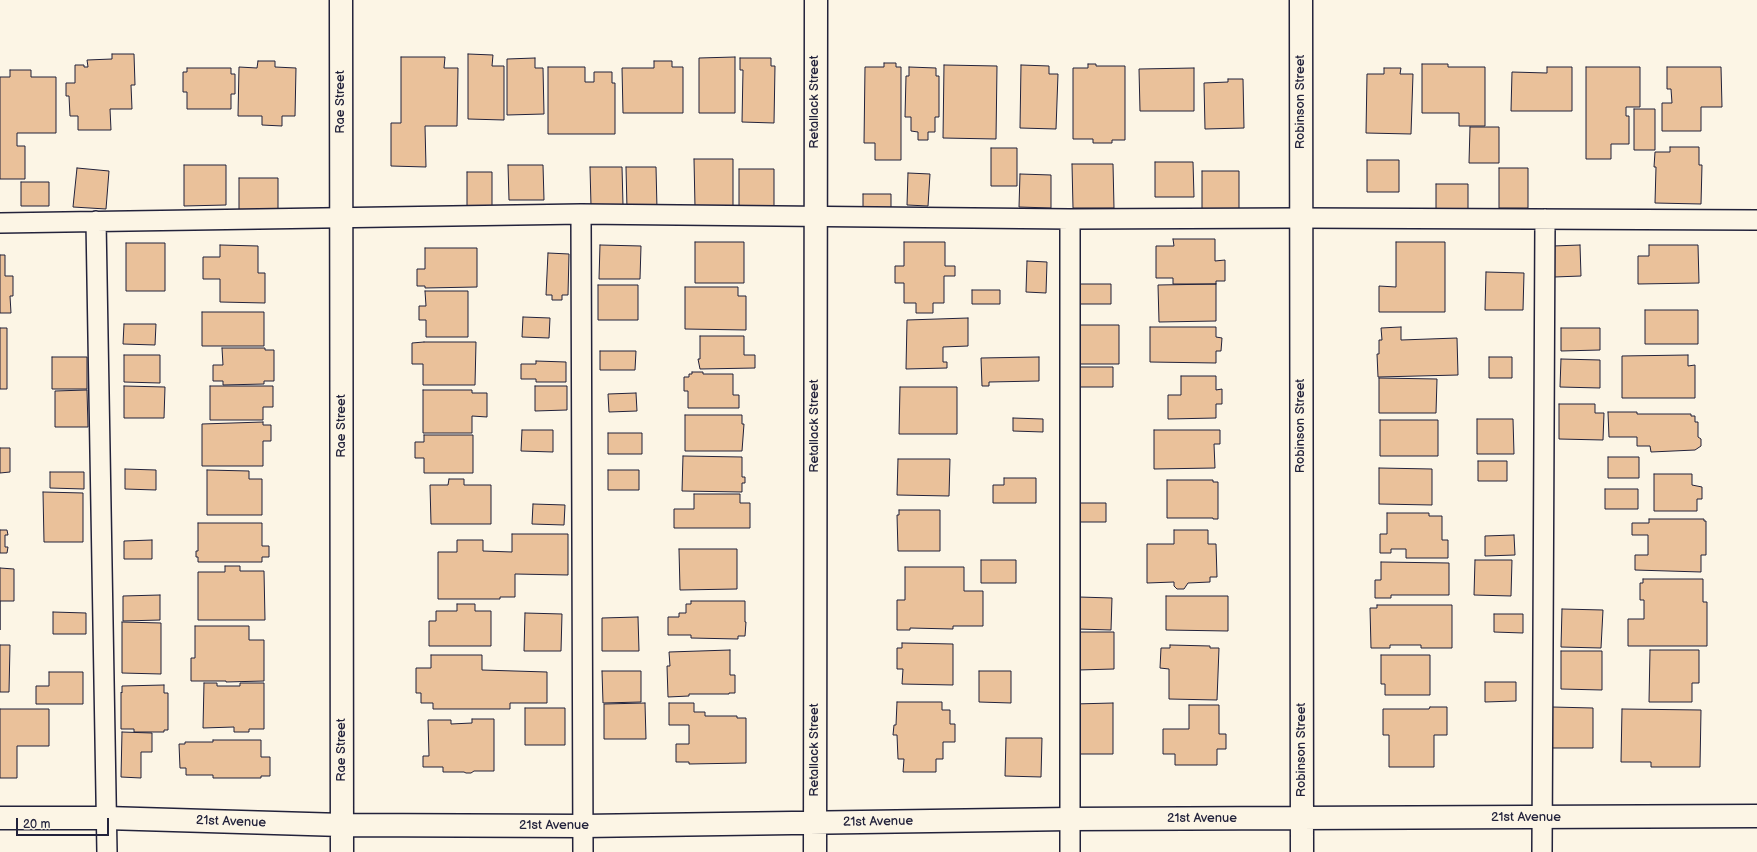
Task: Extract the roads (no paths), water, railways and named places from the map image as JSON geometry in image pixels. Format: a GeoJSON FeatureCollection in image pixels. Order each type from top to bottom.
{"type":"FeatureCollection","features":[{"type":"Feature","properties":{"kind":"street","name":"Rae Street"},"geometry":{"type":"LineString","coordinates":[[341,0],[342,852]]}},
{"type":"Feature","properties":{"kind":"street","name":"Retallack Street"},"geometry":{"type":"LineString","coordinates":[[815,852],[816,0]]}},
{"type":"Feature","properties":{"kind":"street","name":"Robinson Street"},"geometry":{"type":"LineString","coordinates":[[1301,0],[1302,852]]}},
{"type":"Feature","properties":{"kind":"street","name":"21st Avenue"},"geometry":{"type":"LineString","coordinates":[[0,818],[106,818],[342,825],[583,826],[1070,819],[1757,816]]}},
{"type":"Feature","properties":{"kind":"lane"},"geometry":{"type":"LineString","coordinates":[[581,214],[583,852]]}},
{"type":"Feature","properties":{"kind":"lane"},"geometry":{"type":"LineString","coordinates":[[0,223],[581,214],[1070,219],[1301,218],[1757,220]]}},
{"type":"Feature","properties":{"kind":"lane"},"geometry":{"type":"LineString","coordinates":[[1070,219],[1070,852]]}},
{"type":"Feature","properties":{"kind":"lane"},"geometry":{"type":"LineString","coordinates":[[1542,852],[1545,219]]}},
{"type":"Feature","properties":{"kind":"lane"},"geometry":{"type":"LineString","coordinates":[[96,221],[107,852]]}}]}
